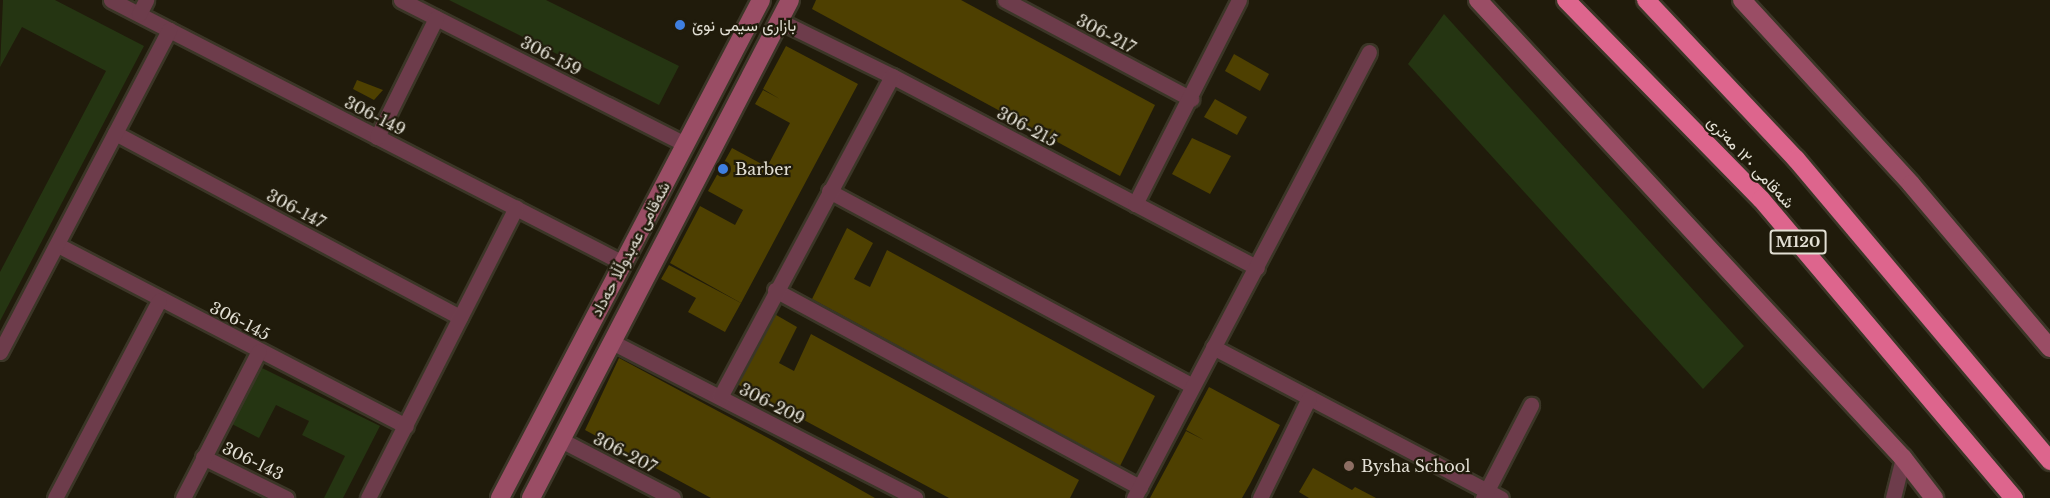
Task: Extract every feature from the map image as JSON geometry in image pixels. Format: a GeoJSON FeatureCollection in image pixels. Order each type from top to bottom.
{"type":"FeatureCollection","features":[{"type":"Feature","properties":{"kind":"highway","name":"شەقامی ١٢٠ مەتری"},"geometry":{"type":"LineString","coordinates":[[1566,0],[1761,199],[2014,498]]}},
{"type":"Feature","properties":{"kind":"highway","name":"شەقامی ١٢٠ مەتری"},"geometry":{"type":"LineString","coordinates":[[1646,0],[1796,159],[2050,461]]}},
{"type":"Feature","properties":{"kind":"street","name":"306-149"},"geometry":{"type":"LineString","coordinates":[[111,0],[623,263]]}},
{"type":"Feature","properties":{"kind":"street"},"geometry":{"type":"LineString","coordinates":[[139,14],[146,0]]}},
{"type":"Feature","properties":{"kind":"street","name":"306-159"},"geometry":{"type":"LineString","coordinates":[[401,0],[685,144]]}},
{"type":"Feature","properties":{"kind":"street","name":"شەقامی عەبدوڵڵا حەداد"},"geometry":{"type":"LineString","coordinates":[[500,498],[761,0]]}},
{"type":"Feature","properties":{"kind":"street","name":"شەقامی عەبدوڵڵا حەداد"},"geometry":{"type":"LineString","coordinates":[[531,498],[790,0]]}},
{"type":"Feature","properties":{"kind":"street","name":"306-217"},"geometry":{"type":"LineString","coordinates":[[1005,0],[1191,99]]}},
{"type":"Feature","properties":{"kind":"street"},"geometry":{"type":"LineString","coordinates":[[1135,204],[1191,99],[1239,0]]}},
{"type":"Feature","properties":{"kind":"street"},"geometry":{"type":"LineString","coordinates":[[1478,0],[1903,458],[1934,498]]}},
{"type":"Feature","properties":{"kind":"street"},"geometry":{"type":"LineString","coordinates":[[1742,0],[1911,184],[2050,348]]}},
{"type":"Feature","properties":{"kind":"street"},"geometry":{"type":"LineString","coordinates":[[377,137],[436,18]]}},
{"type":"Feature","properties":{"kind":"street","name":"306-215"},"geometry":{"type":"LineString","coordinates":[[780,21],[892,76],[1257,268]]}},
{"type":"Feature","properties":{"kind":"street"},"geometry":{"type":"LineString","coordinates":[[0,352],[169,30]]}},
{"type":"Feature","properties":{"kind":"street"},"geometry":{"type":"LineString","coordinates":[[775,290],[1137,493],[1369,52]]}},
{"type":"Feature","properties":{"kind":"street"},"geometry":{"type":"LineString","coordinates":[[720,397],[775,290],[892,76]]}},
{"type":"Feature","properties":{"kind":"street"},"geometry":{"type":"LineString","coordinates":[[716,87],[737,99]]}},
{"type":"Feature","properties":{"kind":"street","name":"306-147"},"geometry":{"type":"LineString","coordinates":[[115,133],[460,317]]}},
{"type":"Feature","properties":{"kind":"street"},"geometry":{"type":"LineString","coordinates":[[829,191],[1192,386]]}},
{"type":"Feature","properties":{"kind":"street"},"geometry":{"type":"LineString","coordinates":[[368,498],[516,208]]}},
{"type":"Feature","properties":{"kind":"street","name":"306-145"},"geometry":{"type":"LineString","coordinates":[[58,245],[159,300],[406,426]]}},
{"type":"Feature","properties":{"kind":"street"},"geometry":{"type":"LineString","coordinates":[[55,498],[159,300]]}},
{"type":"Feature","properties":{"kind":"street","name":"306-209"},"geometry":{"type":"LineString","coordinates":[[612,342],[720,397],[895,493],[915,498]]}},
{"type":"Feature","properties":{"kind":"street"},"geometry":{"type":"LineString","coordinates":[[1213,347],[1485,494],[1501,498]]}},
{"type":"Feature","properties":{"kind":"street"},"geometry":{"type":"LineString","coordinates":[[183,498],[259,351]]}},
{"type":"Feature","properties":{"kind":"street"},"geometry":{"type":"LineString","coordinates":[[1260,498],[1309,398]]}},
{"type":"Feature","properties":{"kind":"street"},"geometry":{"type":"LineString","coordinates":[[1485,494],[1531,405]]}},
{"type":"Feature","properties":{"kind":"street","name":"306-207"},"geometry":{"type":"LineString","coordinates":[[561,440],[674,498]]}},
{"type":"Feature","properties":{"kind":"street","name":"306-143"},"geometry":{"type":"LineString","coordinates":[[203,457],[286,498]]}},
{"type":"Feature","properties":{"kind":"street"},"geometry":{"type":"LineString","coordinates":[[1893,498],[1903,458]]}},
{"type":"Feature","properties":{"kind":"green space"},"geometry":{"type":"Polygon","coordinates":[[[3,0],[55,0],[144,46],[0,321],[0,272],[106,71],[22,27],[0,67],[3,0]]]}},
{"type":"Feature","properties":{"kind":"green space"},"geometry":{"type":"Polygon","coordinates":[[[449,0],[546,0],[679,66],[659,105],[449,0]]]}},
{"type":"Feature","properties":{"kind":"green space"},"geometry":{"type":"Polygon","coordinates":[[[1444,14],[1744,346],[1703,389],[1408,64],[1444,14]]]}},
{"type":"Feature","properties":{"kind":"green space"},"geometry":{"type":"Polygon","coordinates":[[[258,366],[380,426],[343,498],[324,498],[345,456],[302,435],[309,421],[276,405],[259,438],[230,423],[258,366]]]}},
{"type":"Feature","properties":{"kind":"building"},"geometry":{"type":"Polygon","coordinates":[[[816,0],[961,0],[1155,105],[1120,176],[812,9],[816,0]]]}},
{"type":"Feature","properties":{"kind":"building"},"geometry":{"type":"Polygon","coordinates":[[[786,46],[858,84],[741,303],[670,263],[700,206],[735,225],[743,210],[708,191],[732,148],[767,167],[790,123],[755,104],[763,90],[780,99],[763,89],[786,46]]]}},
{"type":"Feature","properties":{"kind":"building"},"geometry":{"type":"Polygon","coordinates":[[[1234,54],[1269,74],[1260,91],[1225,71],[1234,54]]]}},
{"type":"Feature","properties":{"kind":"building"},"geometry":{"type":"Polygon","coordinates":[[[357,80],[383,90],[374,100],[353,89],[357,80]]]}},
{"type":"Feature","properties":{"kind":"building"},"geometry":{"type":"Polygon","coordinates":[[[1215,99],[1247,117],[1237,135],[1204,117],[1215,99]]]}},
{"type":"Feature","properties":{"kind":"building"},"geometry":{"type":"Polygon","coordinates":[[[1192,138],[1231,156],[1210,194],[1172,174],[1192,138]]]}},
{"type":"Feature","properties":{"kind":"building"},"geometry":{"type":"Polygon","coordinates":[[[847,228],[873,243],[854,279],[870,287],[887,250],[1155,396],[1120,466],[812,299],[847,228]]]}},
{"type":"Feature","properties":{"kind":"building"},"geometry":{"type":"Polygon","coordinates":[[[669,265],[741,303],[725,332],[688,312],[696,298],[661,279],[669,265]]]}},
{"type":"Feature","properties":{"kind":"building"},"geometry":{"type":"Polygon","coordinates":[[[771,312],[797,327],[779,363],[794,371],[811,334],[1079,480],[1070,498],[949,498],[737,384],[771,312]]]}},
{"type":"Feature","properties":{"kind":"building"},"geometry":{"type":"Polygon","coordinates":[[[619,358],[875,498],[711,498],[585,430],[619,358]]]}},
{"type":"Feature","properties":{"kind":"building"},"geometry":{"type":"Polygon","coordinates":[[[1209,387],[1280,425],[1250,484],[1242,498],[1150,498],[1186,431],[1204,440],[1186,430],[1209,387]]]}},
{"type":"Feature","properties":{"kind":"building"},"geometry":{"type":"Polygon","coordinates":[[[1313,468],[1352,490],[1355,487],[1376,498],[1309,498],[1299,492],[1313,468]]]}},
{"type":"Feature","properties":{"kind":"place","name":"بازاری سیمی نوێ"},"geometry":{"type":"Point","coordinates":[680,25]}},
{"type":"Feature","properties":{"kind":"place","name":"Barber"},"geometry":{"type":"Point","coordinates":[723,169]}},
{"type":"Feature","properties":{"kind":"place","name":"Bysha School"},"geometry":{"type":"Point","coordinates":[1349,466]}}]}
